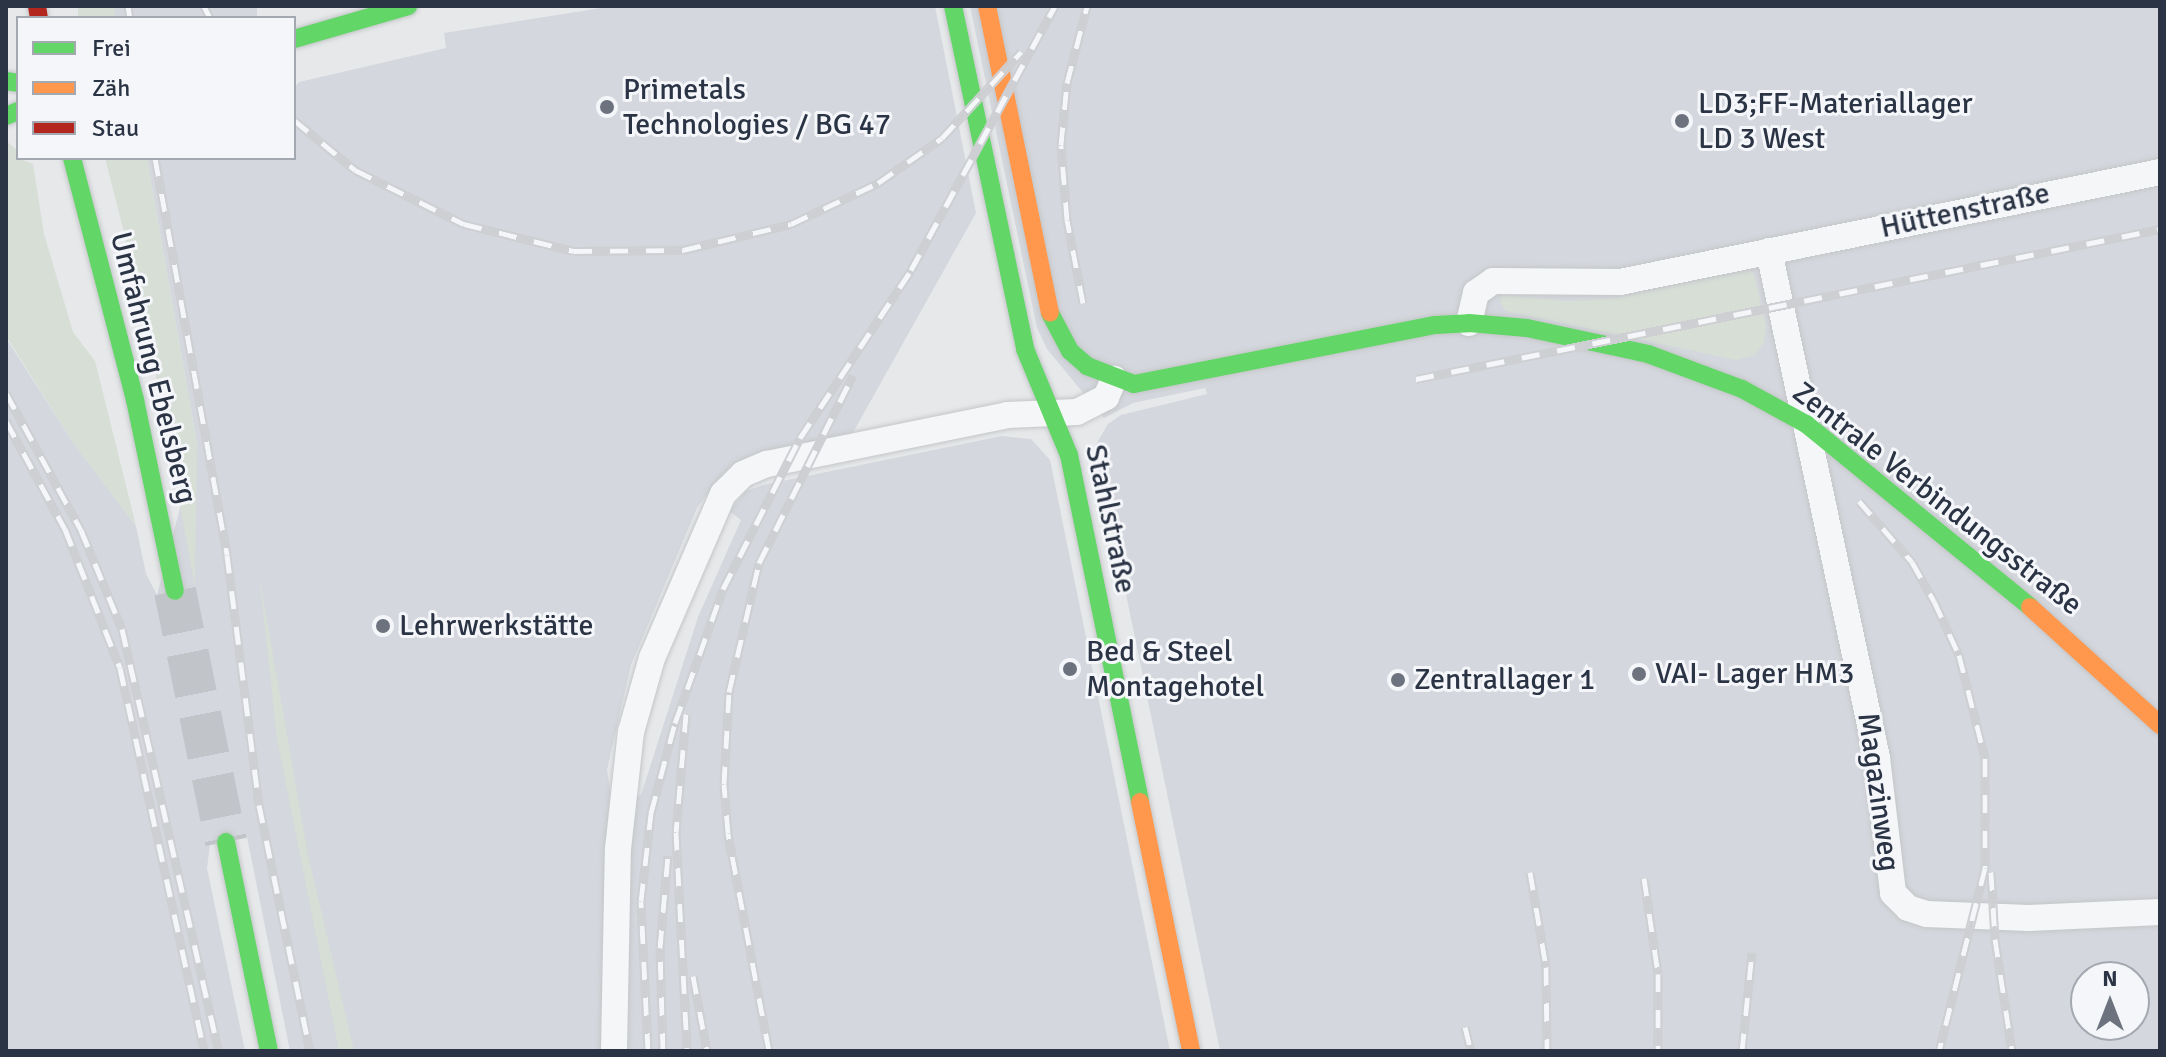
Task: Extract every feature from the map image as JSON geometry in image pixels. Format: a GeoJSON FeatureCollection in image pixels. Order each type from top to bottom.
{"type":"FeatureCollection","features":[{"type":"Feature","properties":{"kind":"street"},"geometry":{"type":"LineString","coordinates":[[296,38],[408,6]]}},
{"type":"Feature","properties":{"kind":"street","name":"Stahlstraße"},"geometry":{"type":"LineString","coordinates":[[953,6],[1025,349],[1071,463],[1191,1051]]}},
{"type":"Feature","properties":{"kind":"street","name":"Zentrale Verbindungsstraße"},"geometry":{"type":"LineString","coordinates":[[987,6],[1056,332],[1087,366],[1114,379],[1159,382],[1435,325],[1469,323],[1527,328],[1648,354],[1742,389],[1806,424],[2087,654],[2160,725]]}},
{"type":"Feature","properties":{"kind":"street","name":"Umfahrung Ebelsberg"},"geometry":{"type":"LineString","coordinates":[[73,160],[135,400],[175,591]]}},
{"type":"Feature","properties":{"kind":"street","name":"Hüttenstraße"},"geometry":{"type":"LineString","coordinates":[[1469,323],[1476,293],[1493,281],[1593,285],[2160,172]]}},
{"type":"Feature","properties":{"kind":"street"},"geometry":{"type":"LineString","coordinates":[[1769,251],[1806,424]]}},
{"type":"Feature","properties":{"kind":"street"},"geometry":{"type":"LineString","coordinates":[[614,1051],[618,849],[631,732],[652,658],[723,494],[743,474],[767,464],[1007,415],[1092,407],[1106,397],[1114,379]]}},
{"type":"Feature","properties":{"kind":"street","name":"Magazinweg"},"geometry":{"type":"LineString","coordinates":[[1806,424],[1877,758],[1893,893],[1908,908],[1926,914],[2029,918],[2160,912]]}},
{"type":"Feature","properties":{"kind":"street"},"geometry":{"type":"LineString","coordinates":[[226,842],[269,1051]]}},
{"type":"Feature","properties":{"kind":"shaded area"},"geometry":{"type":"Polygon","coordinates":[[[78,6],[115,6],[115,16],[78,16],[78,6]]]}},
{"type":"Feature","properties":{"kind":"shaded area"},"geometry":{"type":"Polygon","coordinates":[[[115,6],[257,6],[257,16],[115,16],[115,6]]]}},
{"type":"Feature","properties":{"kind":"shaded area"},"geometry":{"type":"Polygon","coordinates":[[[614,6],[935,6],[976,213],[851,436],[713,486],[697,508],[631,665],[607,770],[612,802],[604,1051],[290,1051],[247,837],[210,845],[207,868],[245,1051],[6,1051],[6,338],[74,444],[136,526],[146,574],[157,595],[197,444],[147,160],[296,160],[296,86],[299,82],[446,48],[444,33],[614,6]]]}},
{"type":"Feature","properties":{"kind":"shaded area"},"geometry":{"type":"Polygon","coordinates":[[[970,6],[2160,6],[2160,1051],[1220,1051],[1112,526],[1102,516],[1091,453],[1108,424],[1121,415],[1207,394],[1205,388],[1133,403],[1104,418],[1047,349],[1037,328],[970,6]]]}},
{"type":"Feature","properties":{"kind":"shaded area"},"geometry":{"type":"Polygon","coordinates":[[[6,141],[16,149],[16,160],[33,164],[44,234],[73,332],[95,361],[136,526],[74,444],[6,336],[6,141]]]}},
{"type":"Feature","properties":{"kind":"shaded area"},"geometry":{"type":"Polygon","coordinates":[[[106,160],[147,160],[197,444],[195,587],[144,310],[106,160]]]}},
{"type":"Feature","properties":{"kind":"shaded area"},"geometry":{"type":"Polygon","coordinates":[[[1748,270],[1754,274],[1766,325],[1764,343],[1755,355],[1736,360],[1505,311],[1500,302],[1502,295],[1568,301],[1615,298],[1748,270]]]}},
{"type":"Feature","properties":{"kind":"shaded area"},"geometry":{"type":"Polygon","coordinates":[[[1002,436],[1031,439],[1050,460],[1170,1051],[625,1051],[632,799],[641,795],[698,617],[741,520],[729,511],[746,491],[763,485],[1002,436]]]}},
{"type":"Feature","properties":{"kind":"shaded area"},"geometry":{"type":"Polygon","coordinates":[[[259,574],[308,855],[354,1051],[339,1051],[277,739],[259,574]]]}},
{"type":"Feature","properties":{"kind":"tunnel"},"geometry":{"type":"LineString","coordinates":[[175,591],[226,842]]}},
{"type":"Feature","properties":{"kind":"railway"},"geometry":{"type":"LineString","coordinates":[[128,6],[130,16]]}},
{"type":"Feature","properties":{"kind":"railway"},"geometry":{"type":"LineString","coordinates":[[204,6],[209,16]]}},
{"type":"Feature","properties":{"kind":"railway"},"geometry":{"type":"LineString","coordinates":[[648,1051],[641,901],[651,813],[675,723],[723,589],[800,438],[911,270],[1055,6]]}},
{"type":"Feature","properties":{"kind":"railway"},"geometry":{"type":"LineString","coordinates":[[1083,303],[1067,220],[1061,145],[1067,83],[1087,6]]}},
{"type":"Feature","properties":{"kind":"railway"},"geometry":{"type":"LineString","coordinates":[[296,122],[355,170],[464,224],[574,251],[683,250],[791,224],[878,183],[942,138],[1021,52]]}},
{"type":"Feature","properties":{"kind":"railway"},"geometry":{"type":"LineString","coordinates":[[155,160],[227,555],[259,805],[310,1051]]}},
{"type":"Feature","properties":{"kind":"railway"},"geometry":{"type":"LineString","coordinates":[[1416,379],[2160,229]]}},
{"type":"Feature","properties":{"kind":"railway"},"geometry":{"type":"LineString","coordinates":[[769,1051],[728,833],[724,784],[729,692],[759,563],[853,375]]}},
{"type":"Feature","properties":{"kind":"railway"},"geometry":{"type":"LineString","coordinates":[[6,393],[81,530],[122,629],[219,1051]]}},
{"type":"Feature","properties":{"kind":"railway"},"geometry":{"type":"LineString","coordinates":[[6,421],[65,529],[120,668],[204,1051]]}},
{"type":"Feature","properties":{"kind":"railway"},"geometry":{"type":"LineString","coordinates":[[1859,501],[1912,562],[1934,601],[1959,655],[1985,758],[1985,868],[1939,1051]]}},
{"type":"Feature","properties":{"kind":"railway"},"geometry":{"type":"LineString","coordinates":[[686,714],[676,832],[687,1051]]}},
{"type":"Feature","properties":{"kind":"railway"},"geometry":{"type":"LineString","coordinates":[[663,1051],[660,948],[668,855]]}},
{"type":"Feature","properties":{"kind":"railway"},"geometry":{"type":"LineString","coordinates":[[1530,872],[1546,967],[1547,1051]]}},
{"type":"Feature","properties":{"kind":"railway"},"geometry":{"type":"LineString","coordinates":[[1991,872],[1995,939],[2012,1051]]}},
{"type":"Feature","properties":{"kind":"railway"},"geometry":{"type":"LineString","coordinates":[[1644,878],[1658,974],[1658,1051]]}},
{"type":"Feature","properties":{"kind":"railway"},"geometry":{"type":"LineString","coordinates":[[1742,1051],[1752,953]]}},
{"type":"Feature","properties":{"kind":"railway"},"geometry":{"type":"LineString","coordinates":[[693,976],[707,1051]]}},
{"type":"Feature","properties":{"kind":"railway"},"geometry":{"type":"LineString","coordinates":[[1465,1027],[1471,1051]]}},
{"type":"Feature","properties":{"kind":"traffic: fast"},"geometry":{"type":"LineString","coordinates":[[296,38],[408,6]]}},
{"type":"Feature","properties":{"kind":"traffic: fast"},"geometry":{"type":"LineString","coordinates":[[953,6],[1025,349],[1069,455],[1140,802]]}},
{"type":"Feature","properties":{"kind":"traffic: fast"},"geometry":{"type":"LineString","coordinates":[[6,81],[16,83]]}},
{"type":"Feature","properties":{"kind":"traffic: fast"},"geometry":{"type":"LineString","coordinates":[[6,116],[16,112]]}},
{"type":"Feature","properties":{"kind":"traffic: fast"},"geometry":{"type":"LineString","coordinates":[[73,160],[135,400],[175,591]]}},
{"type":"Feature","properties":{"kind":"traffic: fast"},"geometry":{"type":"LineString","coordinates":[[1050,313],[1070,351],[1087,366],[1134,384],[1435,325],[1469,323],[1527,328],[1648,354],[1742,389],[1806,424],[2030,607]]}},
{"type":"Feature","properties":{"kind":"traffic: fast"},"geometry":{"type":"LineString","coordinates":[[226,842],[269,1051]]}},
{"type":"Feature","properties":{"kind":"traffic: slow"},"geometry":{"type":"LineString","coordinates":[[987,6],[1050,313]]}},
{"type":"Feature","properties":{"kind":"traffic: slow"},"geometry":{"type":"LineString","coordinates":[[2030,607],[2160,725]]}},
{"type":"Feature","properties":{"kind":"traffic: slow"},"geometry":{"type":"LineString","coordinates":[[1140,802],[1191,1051]]}},
{"type":"Feature","properties":{"kind":"traffic: jam"},"geometry":{"type":"LineString","coordinates":[[37,6],[39,16]]}},
{"type":"Feature","properties":{"kind":"place","name":"Primetals Technologies / BG 47"},"geometry":{"type":"Point","coordinates":[607,107]}},
{"type":"Feature","properties":{"kind":"place","name":"LD3;FF-Materiallager LD 3 West"},"geometry":{"type":"Point","coordinates":[1682,121]}},
{"type":"Feature","properties":{"kind":"place","name":"Lehrwerkstätte"},"geometry":{"type":"Point","coordinates":[383,626]}},
{"type":"Feature","properties":{"kind":"place","name":"Bed & Steel Montagehotel"},"geometry":{"type":"Point","coordinates":[1070,669]}},
{"type":"Feature","properties":{"kind":"place","name":"VAI- Lager HM3"},"geometry":{"type":"Point","coordinates":[1639,674]}},
{"type":"Feature","properties":{"kind":"place","name":"Zentrallager 1"},"geometry":{"type":"Point","coordinates":[1398,680]}}]}
